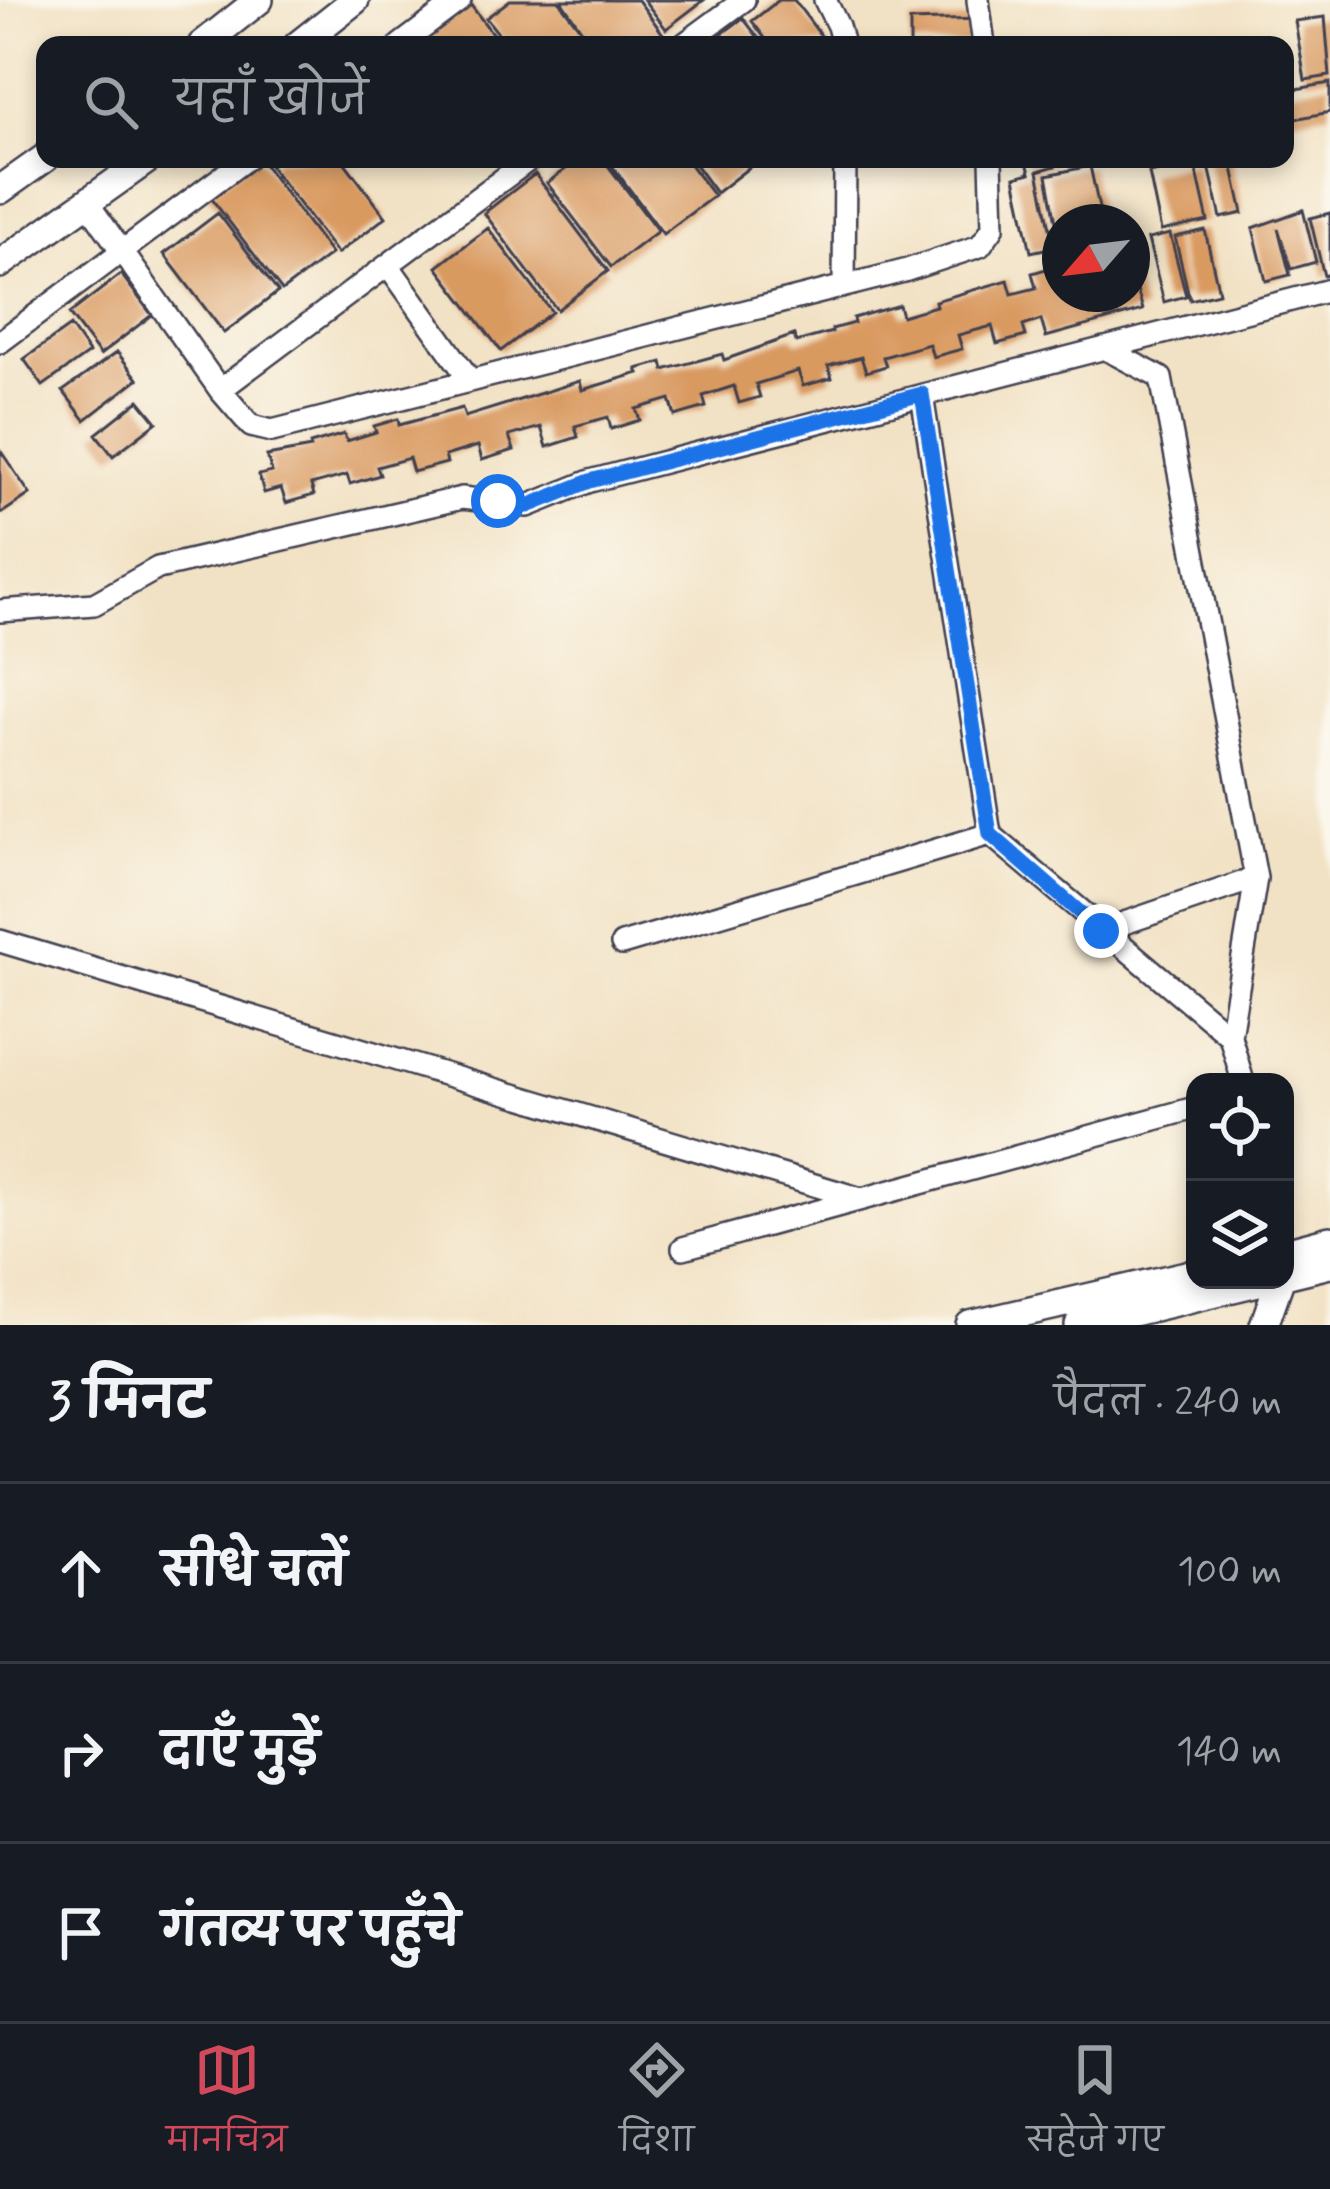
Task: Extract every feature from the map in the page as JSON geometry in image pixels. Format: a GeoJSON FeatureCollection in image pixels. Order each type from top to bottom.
{"type":"FeatureCollection","features":[{"type":"Feature","properties":{"kind":"street"},"geometry":{"type":"LineString","coordinates":[[213,36],[259,0]]}},
{"type":"Feature","properties":{"kind":"street"},"geometry":{"type":"LineString","coordinates":[[309,36],[355,0]]}},
{"type":"Feature","properties":{"kind":"street"},"geometry":{"type":"LineString","coordinates":[[412,36],[460,0]]}},
{"type":"Feature","properties":{"kind":"street"},"geometry":{"type":"LineString","coordinates":[[695,36],[744,0]]}},
{"type":"Feature","properties":{"kind":"street"},"geometry":{"type":"LineString","coordinates":[[825,0],[840,36]]}},
{"type":"Feature","properties":{"kind":"street"},"geometry":{"type":"LineString","coordinates":[[978,0],[983,36]]}},
{"type":"Feature","properties":{"kind":"street"},"geometry":{"type":"LineString","coordinates":[[0,190],[36,164]]}},
{"type":"Feature","properties":{"kind":"street"},"geometry":{"type":"LineString","coordinates":[[0,264],[135,168]]}},
{"type":"Feature","properties":{"kind":"street"},"geometry":{"type":"LineString","coordinates":[[0,342],[234,168]]}},
{"type":"Feature","properties":{"kind":"street"},"geometry":{"type":"LineString","coordinates":[[220,390],[518,168]]}},
{"type":"Feature","properties":{"kind":"street"},"geometry":{"type":"LineString","coordinates":[[844,286],[845,168]]}},
{"type":"Feature","properties":{"kind":"street"},"geometry":{"type":"LineString","coordinates":[[87,202],[220,390],[251,426],[272,431],[844,286],[980,246],[993,228],[991,168]]}},
{"type":"Feature","properties":{"kind":"street"},"geometry":{"type":"LineString","coordinates":[[388,265],[470,380]]}},
{"type":"Feature","properties":{"kind":"street"},"geometry":{"type":"LineString","coordinates":[[0,611],[94,604],[158,568],[462,498],[528,506],[590,481],[1330,290]]}},
{"type":"Feature","properties":{"kind":"street"},"geometry":{"type":"LineString","coordinates":[[1104,348],[1161,378],[1256,878],[1230,1036],[1240,1073]]}},
{"type":"Feature","properties":{"kind":"street"},"geometry":{"type":"LineString","coordinates":[[922,394],[990,834],[1230,1036]]}},
{"type":"Feature","properties":{"kind":"street"},"geometry":{"type":"LineString","coordinates":[[622,944],[990,834]]}},
{"type":"Feature","properties":{"kind":"street"},"geometry":{"type":"LineString","coordinates":[[1101,931],[1256,878]]}},
{"type":"Feature","properties":{"kind":"street"},"geometry":{"type":"LineString","coordinates":[[0,941],[862,1199]]}},
{"type":"Feature","properties":{"kind":"street"},"geometry":{"type":"LineString","coordinates":[[683,1248],[1186,1110]]}},
{"type":"Feature","properties":{"kind":"street"},"geometry":{"type":"LineString","coordinates":[[1294,1250],[1330,1240]]}},
{"type":"Feature","properties":{"kind":"street"},"geometry":{"type":"LineString","coordinates":[[1294,1274],[1330,1264]]}},
{"type":"Feature","properties":{"kind":"street"},"geometry":{"type":"LineString","coordinates":[[970,1325],[1186,1275]]}},
{"type":"Feature","properties":{"kind":"street"},"geometry":{"type":"LineString","coordinates":[[1079,1325],[1229,1289]]}},
{"type":"Feature","properties":{"kind":"street"},"geometry":{"type":"LineString","coordinates":[[1264,1325],[1278,1289]]}},
{"type":"Feature","properties":{"kind":"building"},"geometry":{"type":"Polygon","coordinates":[[[510,0],[558,0],[585,35],[561,0],[638,0],[663,34],[660,36],[500,36],[486,18],[510,0]]]}},
{"type":"Feature","properties":{"kind":"building"},"geometry":{"type":"Polygon","coordinates":[[[644,0],[704,0],[666,29],[644,0]]]}},
{"type":"Feature","properties":{"kind":"building"},"geometry":{"type":"Polygon","coordinates":[[[779,0],[794,0],[821,36],[763,36],[752,21],[779,0]]]}},
{"type":"Feature","properties":{"kind":"building"},"geometry":{"type":"Polygon","coordinates":[[[470,4],[494,36],[428,36],[470,4]]]}},
{"type":"Feature","properties":{"kind":"building"},"geometry":{"type":"Polygon","coordinates":[[[1325,17],[1330,76],[1305,80],[1295,21],[1325,17]]]}},
{"type":"Feature","properties":{"kind":"building"},"geometry":{"type":"Polygon","coordinates":[[[743,18],[757,36],[719,36],[743,18]]]}},
{"type":"Feature","properties":{"kind":"building"},"geometry":{"type":"Polygon","coordinates":[[[980,19],[981,36],[910,36],[910,21],[980,19]]]}},
{"type":"Feature","properties":{"kind":"building"},"geometry":{"type":"Polygon","coordinates":[[[1330,83],[1330,112],[1294,119],[1294,89],[1330,83]]]}},
{"type":"Feature","properties":{"kind":"building"},"geometry":{"type":"Polygon","coordinates":[[[243,168],[267,168],[331,254],[282,291],[208,194],[243,168]]]}},
{"type":"Feature","properties":{"kind":"building"},"geometry":{"type":"Polygon","coordinates":[[[272,168],[349,168],[386,217],[337,254],[272,168]]]}},
{"type":"Feature","properties":{"kind":"building"},"geometry":{"type":"Polygon","coordinates":[[[567,168],[610,168],[658,231],[611,267],[547,183],[567,168]]]}},
{"type":"Feature","properties":{"kind":"building"},"geometry":{"type":"Polygon","coordinates":[[[614,168],[693,168],[714,196],[663,234],[614,168]]]}},
{"type":"Feature","properties":{"kind":"building"},"geometry":{"type":"Polygon","coordinates":[[[698,168],[748,168],[716,193],[698,168]]]}},
{"type":"Feature","properties":{"kind":"building"},"geometry":{"type":"Polygon","coordinates":[[[1029,168],[1048,168],[1038,171],[1045,204],[1042,250],[1031,252],[1015,177],[1030,173],[1029,168]]]}},
{"type":"Feature","properties":{"kind":"building"},"geometry":{"type":"Polygon","coordinates":[[[1090,168],[1098,204],[1053,204],[1047,175],[1090,168]]]}},
{"type":"Feature","properties":{"kind":"building"},"geometry":{"type":"Polygon","coordinates":[[[1196,168],[1208,221],[1161,231],[1149,173],[1196,168]]]}},
{"type":"Feature","properties":{"kind":"building"},"geometry":{"type":"Polygon","coordinates":[[[1209,168],[1233,168],[1243,213],[1221,218],[1209,168]]]}},
{"type":"Feature","properties":{"kind":"building"},"geometry":{"type":"Polygon","coordinates":[[[535,174],[608,271],[557,310],[484,213],[535,174]]]}},
{"type":"Feature","properties":{"kind":"building"},"geometry":{"type":"Polygon","coordinates":[[[1303,210],[1316,262],[1291,269],[1278,228],[1290,275],[1266,281],[1253,228],[1303,210]]]}},
{"type":"Feature","properties":{"kind":"building"},"geometry":{"type":"Polygon","coordinates":[[[218,213],[278,292],[224,333],[164,254],[218,213]]]}},
{"type":"Feature","properties":{"kind":"building"},"geometry":{"type":"Polygon","coordinates":[[[1330,213],[1330,274],[1324,276],[1310,218],[1330,213]]]}},
{"type":"Feature","properties":{"kind":"building"},"geometry":{"type":"Polygon","coordinates":[[[488,228],[552,312],[501,351],[437,267],[488,228]]]}},
{"type":"Feature","properties":{"kind":"building"},"geometry":{"type":"Polygon","coordinates":[[[1205,230],[1219,293],[1190,300],[1175,237],[1205,230]]]}},
{"type":"Feature","properties":{"kind":"building"},"geometry":{"type":"Polygon","coordinates":[[[1170,234],[1186,296],[1164,302],[1150,239],[1170,234]]]}},
{"type":"Feature","properties":{"kind":"building"},"geometry":{"type":"Polygon","coordinates":[[[1042,270],[1042,312],[1136,312],[1046,337],[1041,320],[1023,326],[1026,336],[997,344],[992,326],[958,335],[962,349],[933,357],[929,344],[883,357],[886,366],[866,372],[861,357],[828,366],[832,378],[803,386],[798,371],[756,384],[760,397],[739,403],[734,386],[703,396],[706,407],[675,416],[670,399],[636,409],[640,420],[611,429],[608,417],[575,426],[578,437],[547,447],[541,427],[509,436],[514,450],[482,460],[478,446],[445,456],[447,463],[413,472],[409,458],[377,467],[380,475],[350,484],[347,475],[311,485],[314,495],[286,503],[281,488],[264,493],[259,475],[272,472],[267,456],[311,448],[310,444],[344,434],[347,441],[398,419],[399,425],[462,408],[465,417],[580,381],[582,390],[662,362],[664,370],[722,354],[724,360],[794,335],[796,342],[832,332],[854,323],[853,318],[899,305],[902,316],[1008,280],[1012,294],[1036,288],[1032,273],[1042,270]]]}},
{"type":"Feature","properties":{"kind":"building"},"geometry":{"type":"Polygon","coordinates":[[[121,274],[152,315],[100,355],[69,314],[121,274]]]}},
{"type":"Feature","properties":{"kind":"building"},"geometry":{"type":"Polygon","coordinates":[[[70,326],[89,353],[43,386],[24,359],[70,326]]]}},
{"type":"Feature","properties":{"kind":"building"},"geometry":{"type":"Polygon","coordinates":[[[117,352],[138,379],[85,420],[63,391],[117,352]]]}},
{"type":"Feature","properties":{"kind":"building"},"geometry":{"type":"Polygon","coordinates":[[[139,400],[157,422],[113,456],[96,434],[139,400]]]}},
{"type":"Feature","properties":{"kind":"building"},"geometry":{"type":"Polygon","coordinates":[[[0,450],[30,494],[2,513],[0,510],[0,450]]]}},
{"type":"Feature","properties":{"kind":"route"},"geometry":{"type":"LineString","coordinates":[[498,501],[528,506],[590,481],[922,394],[990,834],[1101,931]]}}]}
